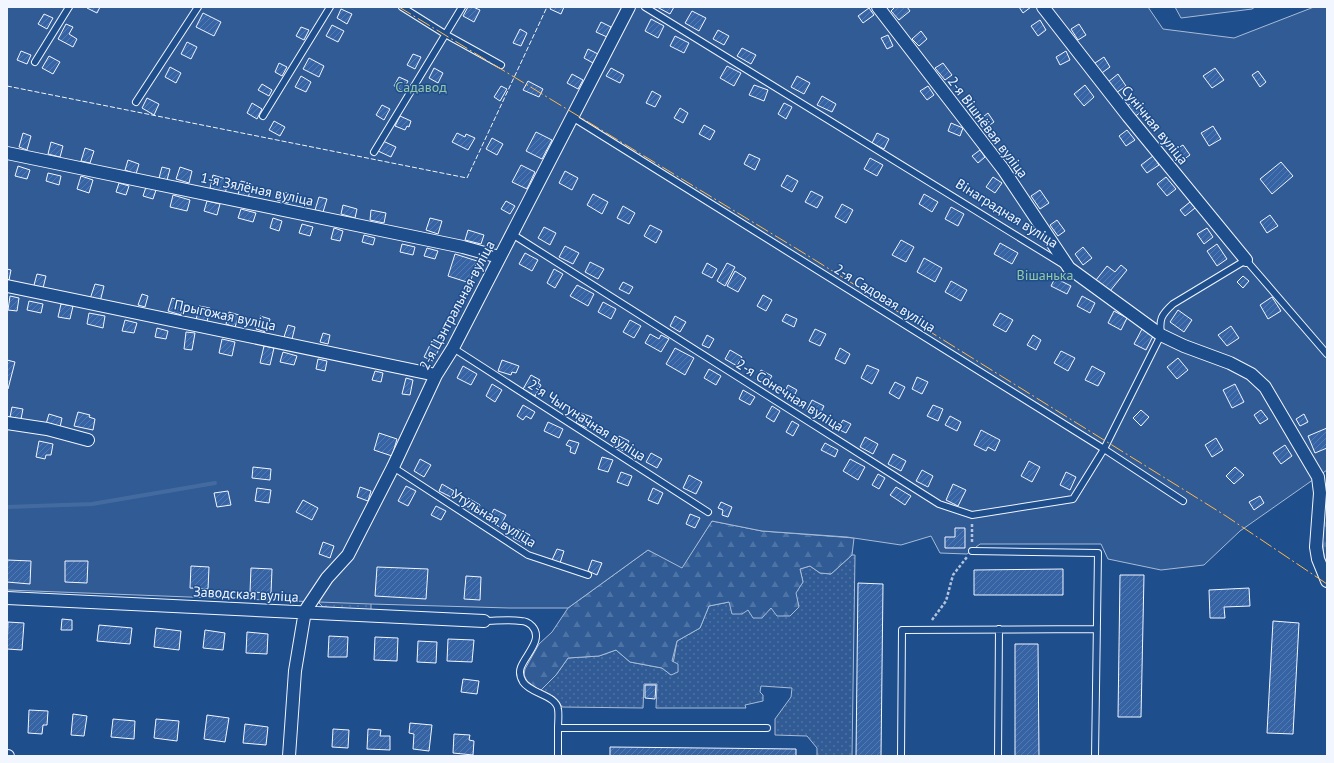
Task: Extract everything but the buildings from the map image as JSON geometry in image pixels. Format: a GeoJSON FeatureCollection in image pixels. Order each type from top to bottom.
{"type":"FeatureCollection","features":[{"type":"Feature","properties":{"kind":"street","name":"2-я Цэнтральная вуліца"},"geometry":{"type":"LineString","coordinates":[[305,611],[327,578],[348,555],[393,467],[436,375],[453,348],[629,7]]}},
{"type":"Feature","properties":{"kind":"street","name":"2-я Вішнёвая вуліца"},"geometry":{"type":"LineString","coordinates":[[878,7],[1003,169],[1069,268]]}},
{"type":"Feature","properties":{"kind":"street","name":"Сунічная вуліца"},"geometry":{"type":"LineString","coordinates":[[1043,7],[1128,116],[1246,260]]}},
{"type":"Feature","properties":{"kind":"street","name":"1-я Зялёная вуліца"},"geometry":{"type":"LineString","coordinates":[[7,153],[463,247],[499,257]]}},
{"type":"Feature","properties":{"kind":"street","name":"Вінаградная вуліца"},"geometry":{"type":"LineString","coordinates":[[1069,268],[1161,335],[1184,346],[1230,363],[1250,374],[1265,387],[1318,478],[1320,493],[1316,547],[1318,559],[1327,581]]}},
{"type":"Feature","properties":{"kind":"street","name":"Прыгожая вуліца"},"geometry":{"type":"LineString","coordinates":[[7,286],[436,375]]}},
{"type":"Feature","properties":{"kind":"street"},"geometry":{"type":"LineString","coordinates":[[7,423],[47,429],[88,440]]}},
{"type":"Feature","properties":{"kind":"street","name":"Заводская вуліца"},"geometry":{"type":"LineString","coordinates":[[7,598],[305,611],[484,621]]}},
{"type":"Feature","properties":{"kind":"street"},"geometry":{"type":"LineString","coordinates":[[289,756],[295,671],[305,611]]}},
{"type":"Feature","properties":{"kind":"lane"},"geometry":{"type":"LineString","coordinates":[[35,62],[69,7]]}},
{"type":"Feature","properties":{"kind":"lane"},"geometry":{"type":"LineString","coordinates":[[136,102],[198,7]]}},
{"type":"Feature","properties":{"kind":"lane"},"geometry":{"type":"LineString","coordinates":[[264,116],[330,7]]}},
{"type":"Feature","properties":{"kind":"lane"},"geometry":{"type":"LineString","coordinates":[[402,7],[501,66]]}},
{"type":"Feature","properties":{"kind":"lane"},"geometry":{"type":"LineString","coordinates":[[374,152],[462,7]]}},
{"type":"Feature","properties":{"kind":"lane","name":"Вінаградная вуліца"},"geometry":{"type":"LineString","coordinates":[[645,7],[1069,268]]}},
{"type":"Feature","properties":{"kind":"lane","name":"2-я Садовая вуліца"},"geometry":{"type":"LineString","coordinates":[[572,117],[1104,449],[1183,501]]}},
{"type":"Feature","properties":{"kind":"lane","name":"2-я Сонечная вуліца"},"geometry":{"type":"LineString","coordinates":[[512,234],[939,504],[972,515],[1074,499],[1104,449]]}},
{"type":"Feature","properties":{"kind":"lane"},"geometry":{"type":"LineString","coordinates":[[1104,449],[1161,335],[1160,323],[1163,313],[1173,304],[1246,260],[1327,354]]}},
{"type":"Feature","properties":{"kind":"lane","name":"2-я Чыгуначная вуліца"},"geometry":{"type":"LineString","coordinates":[[453,348],[708,512]]}},
{"type":"Feature","properties":{"kind":"lane","name":"Утульная вуліца"},"geometry":{"type":"LineString","coordinates":[[393,467],[528,555],[588,575]]}},
{"type":"Feature","properties":{"kind":"lane"},"geometry":{"type":"LineString","coordinates":[[972,551],[1098,553],[1095,756]]}},
{"type":"Feature","properties":{"kind":"lane"},"geometry":{"type":"LineString","coordinates":[[484,621],[521,621],[529,623],[535,629],[535,642],[521,668],[520,676],[524,683],[534,692],[555,702],[558,708],[558,756]]}},
{"type":"Feature","properties":{"kind":"lane"},"geometry":{"type":"LineString","coordinates":[[998,756],[999,629]]}},
{"type":"Feature","properties":{"kind":"lane"},"geometry":{"type":"LineString","coordinates":[[901,756],[902,630],[1097,630]]}},
{"type":"Feature","properties":{"kind":"lane"},"geometry":{"type":"LineString","coordinates":[[558,728],[767,728]]}},
{"type":"Feature","properties":{"kind":"path"},"geometry":{"type":"LineString","coordinates":[[922,630],[946,601],[953,575],[972,551],[972,515]]}},
{"type":"Feature","properties":{"kind":"green space"},"geometry":{"type":"Polygon","coordinates":[[[1327,492],[1327,568],[1323,550],[1323,521],[1325,493],[1327,492]]]}},
{"type":"Feature","properties":{"kind":"green space"},"geometry":{"type":"Polygon","coordinates":[[[712,521],[762,531],[854,538],[852,555],[831,574],[820,573],[810,566],[800,569],[803,582],[796,593],[799,607],[790,616],[777,616],[771,608],[762,618],[753,618],[748,610],[742,614],[732,614],[729,602],[709,606],[700,628],[677,641],[672,661],[678,664],[678,672],[671,675],[662,668],[630,662],[616,650],[599,656],[568,658],[556,675],[541,690],[527,681],[524,675],[525,669],[539,644],[552,632],[568,608],[648,550],[682,567],[712,521]]]}},
{"type":"Feature","properties":{"kind":"green space"},"geometry":{"type":"Polygon","coordinates":[[[852,555],[855,555],[852,756],[817,756],[817,748],[807,736],[775,735],[775,719],[791,697],[792,688],[761,686],[760,692],[763,695],[763,701],[745,705],[746,708],[656,708],[657,684],[644,684],[643,708],[562,707],[558,701],[548,693],[541,690],[556,675],[568,658],[599,656],[616,650],[630,662],[662,668],[671,675],[677,641],[700,628],[709,606],[729,602],[748,610],[799,606],[795,593],[803,582],[800,569],[810,566],[820,573],[831,574],[852,555]]]}},
{"type":"Feature","properties":{"kind":"green space"},"geometry":{"type":"Polygon","coordinates":[[[359,586],[371,604],[371,610],[323,607],[319,603],[321,596],[359,586]]]}},
{"type":"Feature","properties":{"kind":"shaded area","name":"Вішанька"},"geometry":{"type":"Polygon","coordinates":[[[7,7],[1148,7],[1163,29],[1234,38],[1314,7],[1327,7],[1327,470],[1240,531],[1204,565],[1161,570],[1108,559],[1101,544],[980,544],[967,554],[940,553],[931,536],[901,545],[847,537],[762,531],[712,521],[682,568],[648,550],[568,608],[371,604],[7,590],[7,7]]]}},
{"type":"Feature","properties":{"kind":"shaded area"},"geometry":{"type":"Polygon","coordinates":[[[1175,7],[1255,7],[1252,9],[1181,18],[1175,7]]]}},
{"type":"Feature","properties":{"kind":"waterway"},"geometry":{"type":"LineString","coordinates":[[7,507],[92,504],[215,483]]}},
{"type":"Feature","properties":{"kind":"fence"},"geometry":{"type":"LineString","coordinates":[[7,86],[467,178],[547,7]]}},
{"type":"Feature","properties":{"kind":"power"},"geometry":{"type":"LineString","coordinates":[[399,7],[802,252],[1226,516],[1327,584]]}},
{"type":"Feature","properties":{"kind":"park label","name":"Садавод"},"geometry":{"type":"Point","coordinates":[421,87]}}]}
